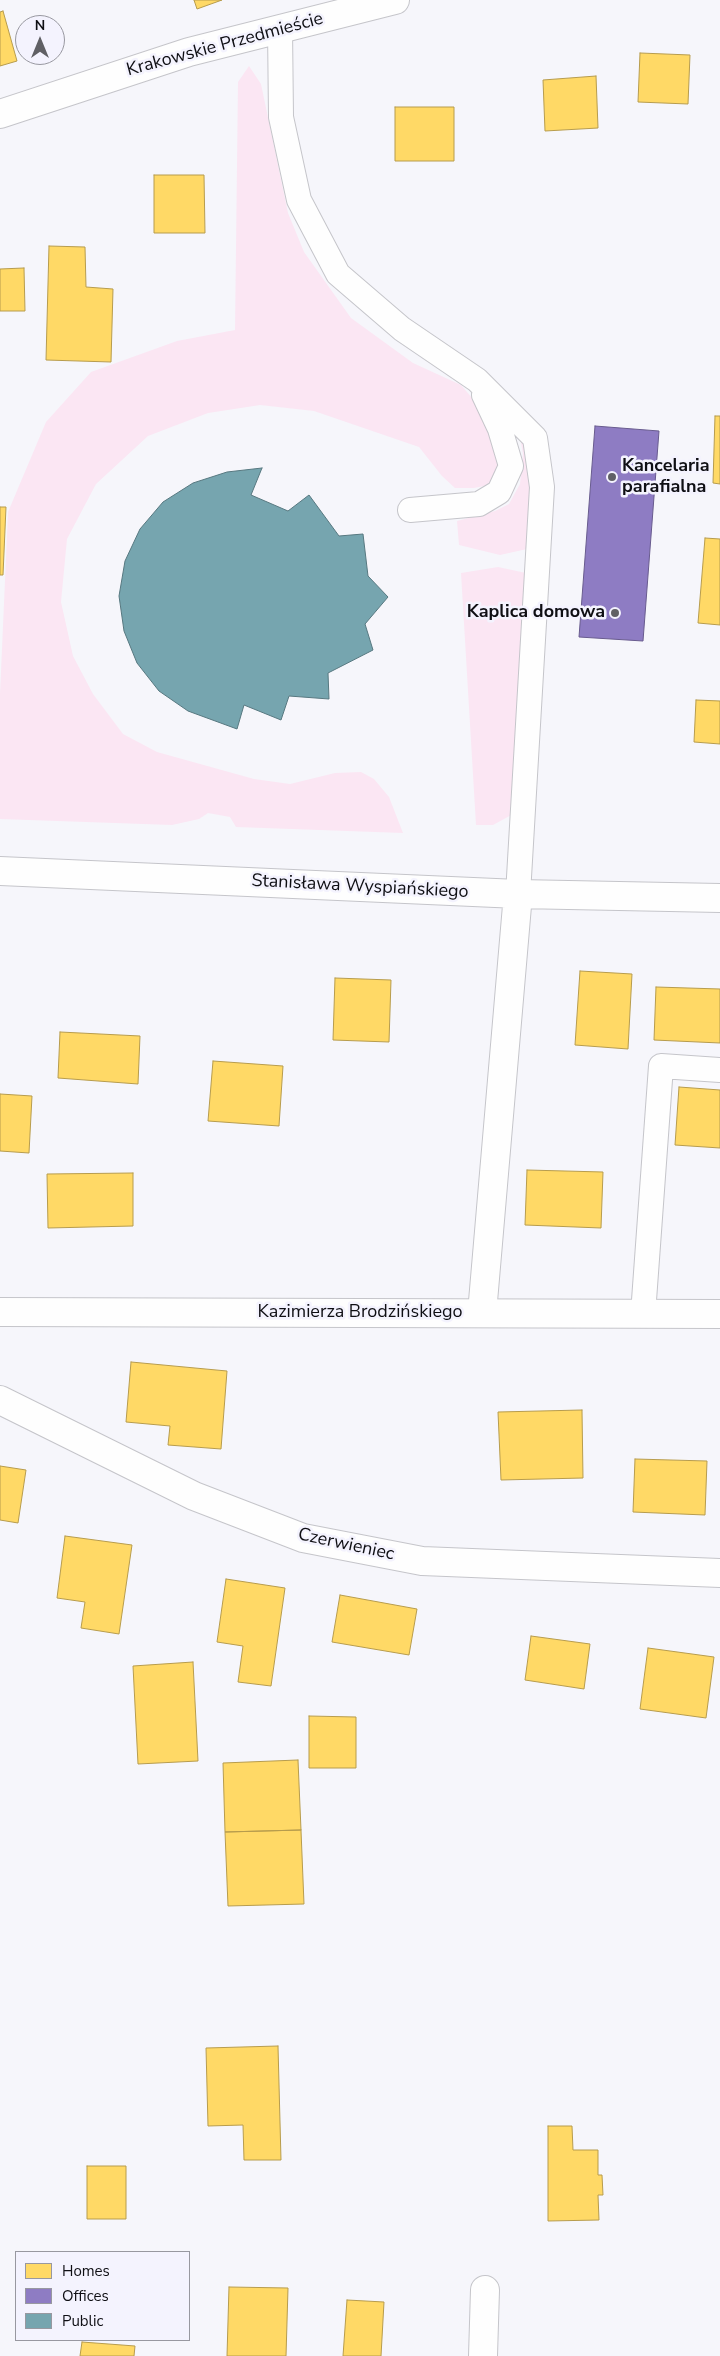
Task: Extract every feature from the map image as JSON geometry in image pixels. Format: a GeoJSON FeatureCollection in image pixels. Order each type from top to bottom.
{"type":"FeatureCollection","features":[{"type":"Feature","properties":{"kind":"street","name":"Krakowskie Przedmieście"},"geometry":{"type":"LineString","coordinates":[[0,114],[189,52],[395,0]]}},
{"type":"Feature","properties":{"kind":"street","name":"Stanisława Wyspiańskiego"},"geometry":{"type":"LineString","coordinates":[[0,871],[518,894],[720,898]]}},
{"type":"Feature","properties":{"kind":"street"},"geometry":{"type":"LineString","coordinates":[[482,1313],[518,894]]}},
{"type":"Feature","properties":{"kind":"street","name":"Kazimierza Brodzińskiego"},"geometry":{"type":"LineString","coordinates":[[0,1312],[720,1314]]}},
{"type":"Feature","properties":{"kind":"street","name":"Czerwieniec"},"geometry":{"type":"LineString","coordinates":[[0,1400],[194,1496],[303,1538],[422,1561],[720,1573]]}},
{"type":"Feature","properties":{"kind":"street"},"geometry":{"type":"LineString","coordinates":[[483,2356],[485,2290]]}},
{"type":"Feature","properties":{"kind":"lane"},"geometry":{"type":"LineString","coordinates":[[280,29],[281,117],[299,200],[338,274],[402,329],[477,380],[535,438],[542,487],[518,894]]}},
{"type":"Feature","properties":{"kind":"lane"},"geometry":{"type":"LineString","coordinates":[[410,510],[479,504],[499,492],[511,466],[500,430],[477,380]]}},
{"type":"Feature","properties":{"kind":"lane"},"geometry":{"type":"LineString","coordinates":[[643,1314],[661,1066],[720,1070]]}},
{"type":"Feature","properties":{"kind":"shaded area"},"geometry":{"type":"Polygon","coordinates":[[[249,66],[261,84],[288,213],[304,252],[351,318],[413,363],[461,385],[479,406],[498,436],[501,470],[495,484],[474,488],[455,488],[442,476],[419,447],[314,411],[260,405],[208,413],[148,436],[96,484],[67,539],[61,602],[73,656],[93,694],[123,734],[157,752],[254,779],[290,784],[335,773],[361,772],[374,779],[389,797],[403,833],[236,827],[230,817],[208,813],[199,819],[172,825],[0,819],[0,694],[8,512],[46,422],[91,372],[177,341],[235,330],[238,82],[249,66]]]}},
{"type":"Feature","properties":{"kind":"shaded area"},"geometry":{"type":"Polygon","coordinates":[[[523,431],[531,461],[527,549],[500,555],[459,545],[457,521],[495,511],[509,504],[520,484],[523,454],[520,437],[523,431]]]}},
{"type":"Feature","properties":{"kind":"shaded area"},"geometry":{"type":"Polygon","coordinates":[[[498,567],[526,573],[515,813],[493,825],[476,825],[461,573],[498,567]]]}},
{"type":"Feature","properties":{"kind":"building: Homes"},"geometry":{"type":"Polygon","coordinates":[[[194,0],[222,0],[197,9],[194,0]]]}},
{"type":"Feature","properties":{"kind":"building: Homes"},"geometry":{"type":"Polygon","coordinates":[[[3,11],[15,54],[15,62],[0,66],[0,12],[3,11]]]}},
{"type":"Feature","properties":{"kind":"building: Homes"},"geometry":{"type":"Polygon","coordinates":[[[640,53],[690,55],[688,104],[638,102],[640,53]]]}},
{"type":"Feature","properties":{"kind":"building: Homes"},"geometry":{"type":"Polygon","coordinates":[[[596,76],[598,128],[545,131],[543,80],[596,76]]]}},
{"type":"Feature","properties":{"kind":"building: Homes"},"geometry":{"type":"Polygon","coordinates":[[[395,107],[454,107],[454,161],[395,161],[395,107]]]}},
{"type":"Feature","properties":{"kind":"building: Homes"},"geometry":{"type":"Polygon","coordinates":[[[154,175],[204,175],[205,233],[154,233],[154,175]]]}},
{"type":"Feature","properties":{"kind":"building: Homes"},"geometry":{"type":"Polygon","coordinates":[[[49,246],[85,247],[86,287],[113,289],[111,362],[46,360],[49,246]]]}},
{"type":"Feature","properties":{"kind":"building: Homes"},"geometry":{"type":"Polygon","coordinates":[[[24,268],[25,311],[0,311],[0,269],[24,268]]]}},
{"type":"Feature","properties":{"kind":"building: Homes"},"geometry":{"type":"Polygon","coordinates":[[[715,416],[720,416],[720,484],[713,483],[715,416]]]}},
{"type":"Feature","properties":{"kind":"building: Homes"},"geometry":{"type":"Polygon","coordinates":[[[0,507],[6,507],[3,575],[0,575],[0,507]]]}},
{"type":"Feature","properties":{"kind":"building: Homes"},"geometry":{"type":"Polygon","coordinates":[[[705,538],[720,539],[720,625],[698,623],[705,538]]]}},
{"type":"Feature","properties":{"kind":"building: Homes"},"geometry":{"type":"Polygon","coordinates":[[[696,700],[720,701],[720,744],[694,742],[696,700]]]}},
{"type":"Feature","properties":{"kind":"building: Homes"},"geometry":{"type":"Polygon","coordinates":[[[580,971],[632,974],[628,1049],[575,1045],[580,971]]]}},
{"type":"Feature","properties":{"kind":"building: Homes"},"geometry":{"type":"Polygon","coordinates":[[[335,978],[391,980],[389,1042],[333,1040],[335,978]]]}},
{"type":"Feature","properties":{"kind":"building: Homes"},"geometry":{"type":"Polygon","coordinates":[[[656,987],[720,989],[720,1043],[654,1040],[656,987]]]}},
{"type":"Feature","properties":{"kind":"building: Homes"},"geometry":{"type":"Polygon","coordinates":[[[60,1032],[140,1036],[138,1084],[58,1078],[60,1032]]]}},
{"type":"Feature","properties":{"kind":"building: Homes"},"geometry":{"type":"Polygon","coordinates":[[[213,1061],[283,1066],[279,1126],[208,1121],[213,1061]]]}},
{"type":"Feature","properties":{"kind":"building: Homes"},"geometry":{"type":"Polygon","coordinates":[[[679,1087],[720,1090],[720,1148],[675,1145],[679,1087]]]}},
{"type":"Feature","properties":{"kind":"building: Homes"},"geometry":{"type":"Polygon","coordinates":[[[0,1094],[32,1096],[29,1153],[0,1151],[0,1094]]]}},
{"type":"Feature","properties":{"kind":"building: Homes"},"geometry":{"type":"Polygon","coordinates":[[[527,1170],[603,1172],[601,1228],[525,1225],[527,1170]]]}},
{"type":"Feature","properties":{"kind":"building: Homes"},"geometry":{"type":"Polygon","coordinates":[[[133,1173],[133,1226],[48,1228],[47,1174],[133,1173]]]}},
{"type":"Feature","properties":{"kind":"building: Homes"},"geometry":{"type":"Polygon","coordinates":[[[131,1362],[227,1371],[221,1449],[168,1445],[170,1426],[126,1422],[131,1362]]]}},
{"type":"Feature","properties":{"kind":"building: Homes"},"geometry":{"type":"Polygon","coordinates":[[[582,1410],[583,1478],[501,1480],[498,1412],[582,1410]]]}},
{"type":"Feature","properties":{"kind":"building: Homes"},"geometry":{"type":"Polygon","coordinates":[[[635,1459],[707,1461],[705,1515],[633,1512],[635,1459]]]}},
{"type":"Feature","properties":{"kind":"building: Homes"},"geometry":{"type":"Polygon","coordinates":[[[0,1466],[26,1470],[18,1523],[0,1520],[0,1466]]]}},
{"type":"Feature","properties":{"kind":"building: Homes"},"geometry":{"type":"Polygon","coordinates":[[[65,1536],[132,1545],[119,1634],[81,1628],[85,1602],[57,1598],[65,1536]]]}},
{"type":"Feature","properties":{"kind":"building: Homes"},"geometry":{"type":"Polygon","coordinates":[[[226,1579],[285,1588],[271,1686],[238,1682],[243,1646],[217,1642],[226,1579]]]}},
{"type":"Feature","properties":{"kind":"building: Homes"},"geometry":{"type":"Polygon","coordinates":[[[340,1595],[417,1609],[409,1655],[332,1642],[340,1595]]]}},
{"type":"Feature","properties":{"kind":"building: Homes"},"geometry":{"type":"Polygon","coordinates":[[[531,1636],[590,1644],[584,1689],[525,1680],[531,1636]]]}},
{"type":"Feature","properties":{"kind":"building: Homes"},"geometry":{"type":"Polygon","coordinates":[[[648,1648],[714,1657],[706,1718],[640,1709],[648,1648]]]}},
{"type":"Feature","properties":{"kind":"building: Homes"},"geometry":{"type":"Polygon","coordinates":[[[193,1662],[198,1761],[138,1764],[133,1666],[193,1662]]]}},
{"type":"Feature","properties":{"kind":"building: Homes"},"geometry":{"type":"Polygon","coordinates":[[[309,1716],[356,1717],[356,1768],[309,1768],[309,1716]]]}},
{"type":"Feature","properties":{"kind":"building: Homes"},"geometry":{"type":"Polygon","coordinates":[[[298,1760],[301,1830],[225,1832],[223,1763],[298,1760]]]}},
{"type":"Feature","properties":{"kind":"building: Homes"},"geometry":{"type":"Polygon","coordinates":[[[301,1830],[304,1904],[228,1906],[225,1832],[301,1830]]]}},
{"type":"Feature","properties":{"kind":"building: Homes"},"geometry":{"type":"Polygon","coordinates":[[[278,2046],[281,2160],[244,2160],[243,2125],[208,2126],[206,2048],[278,2046]]]}},
{"type":"Feature","properties":{"kind":"building: Homes"},"geometry":{"type":"Polygon","coordinates":[[[548,2126],[572,2126],[573,2150],[598,2150],[598,2175],[602,2175],[603,2195],[598,2195],[599,2220],[548,2221],[548,2126]]]}},
{"type":"Feature","properties":{"kind":"building: Homes"},"geometry":{"type":"Polygon","coordinates":[[[87,2166],[126,2166],[126,2219],[87,2219],[87,2166]]]}},
{"type":"Feature","properties":{"kind":"building: Homes"},"geometry":{"type":"Polygon","coordinates":[[[229,2287],[288,2288],[286,2356],[227,2356],[229,2287]]]}},
{"type":"Feature","properties":{"kind":"building: Homes"},"geometry":{"type":"Polygon","coordinates":[[[347,2300],[384,2302],[381,2356],[343,2356],[347,2300]]]}},
{"type":"Feature","properties":{"kind":"building: Homes"},"geometry":{"type":"Polygon","coordinates":[[[82,2342],[135,2346],[134,2356],[80,2356],[82,2342]]]}},
{"type":"Feature","properties":{"kind":"building: Offices"},"geometry":{"type":"Polygon","coordinates":[[[595,426],[659,431],[643,641],[579,637],[595,426]]]}},
{"type":"Feature","properties":{"kind":"building: Public"},"geometry":{"type":"Polygon","coordinates":[[[262,468],[251,495],[288,511],[309,495],[339,536],[363,534],[368,576],[388,597],[365,624],[373,650],[328,673],[329,699],[289,696],[281,720],[244,705],[237,729],[188,711],[159,691],[137,663],[124,631],[119,596],[125,561],[140,529],[163,502],[193,483],[227,472],[262,468]]]}},
{"type":"Feature","properties":{"kind":"place","name":"Kancelaria parafialna"},"geometry":{"type":"Point","coordinates":[612,477]}},
{"type":"Feature","properties":{"kind":"place","name":"Kaplica domowa"},"geometry":{"type":"Point","coordinates":[615,613]}}]}
